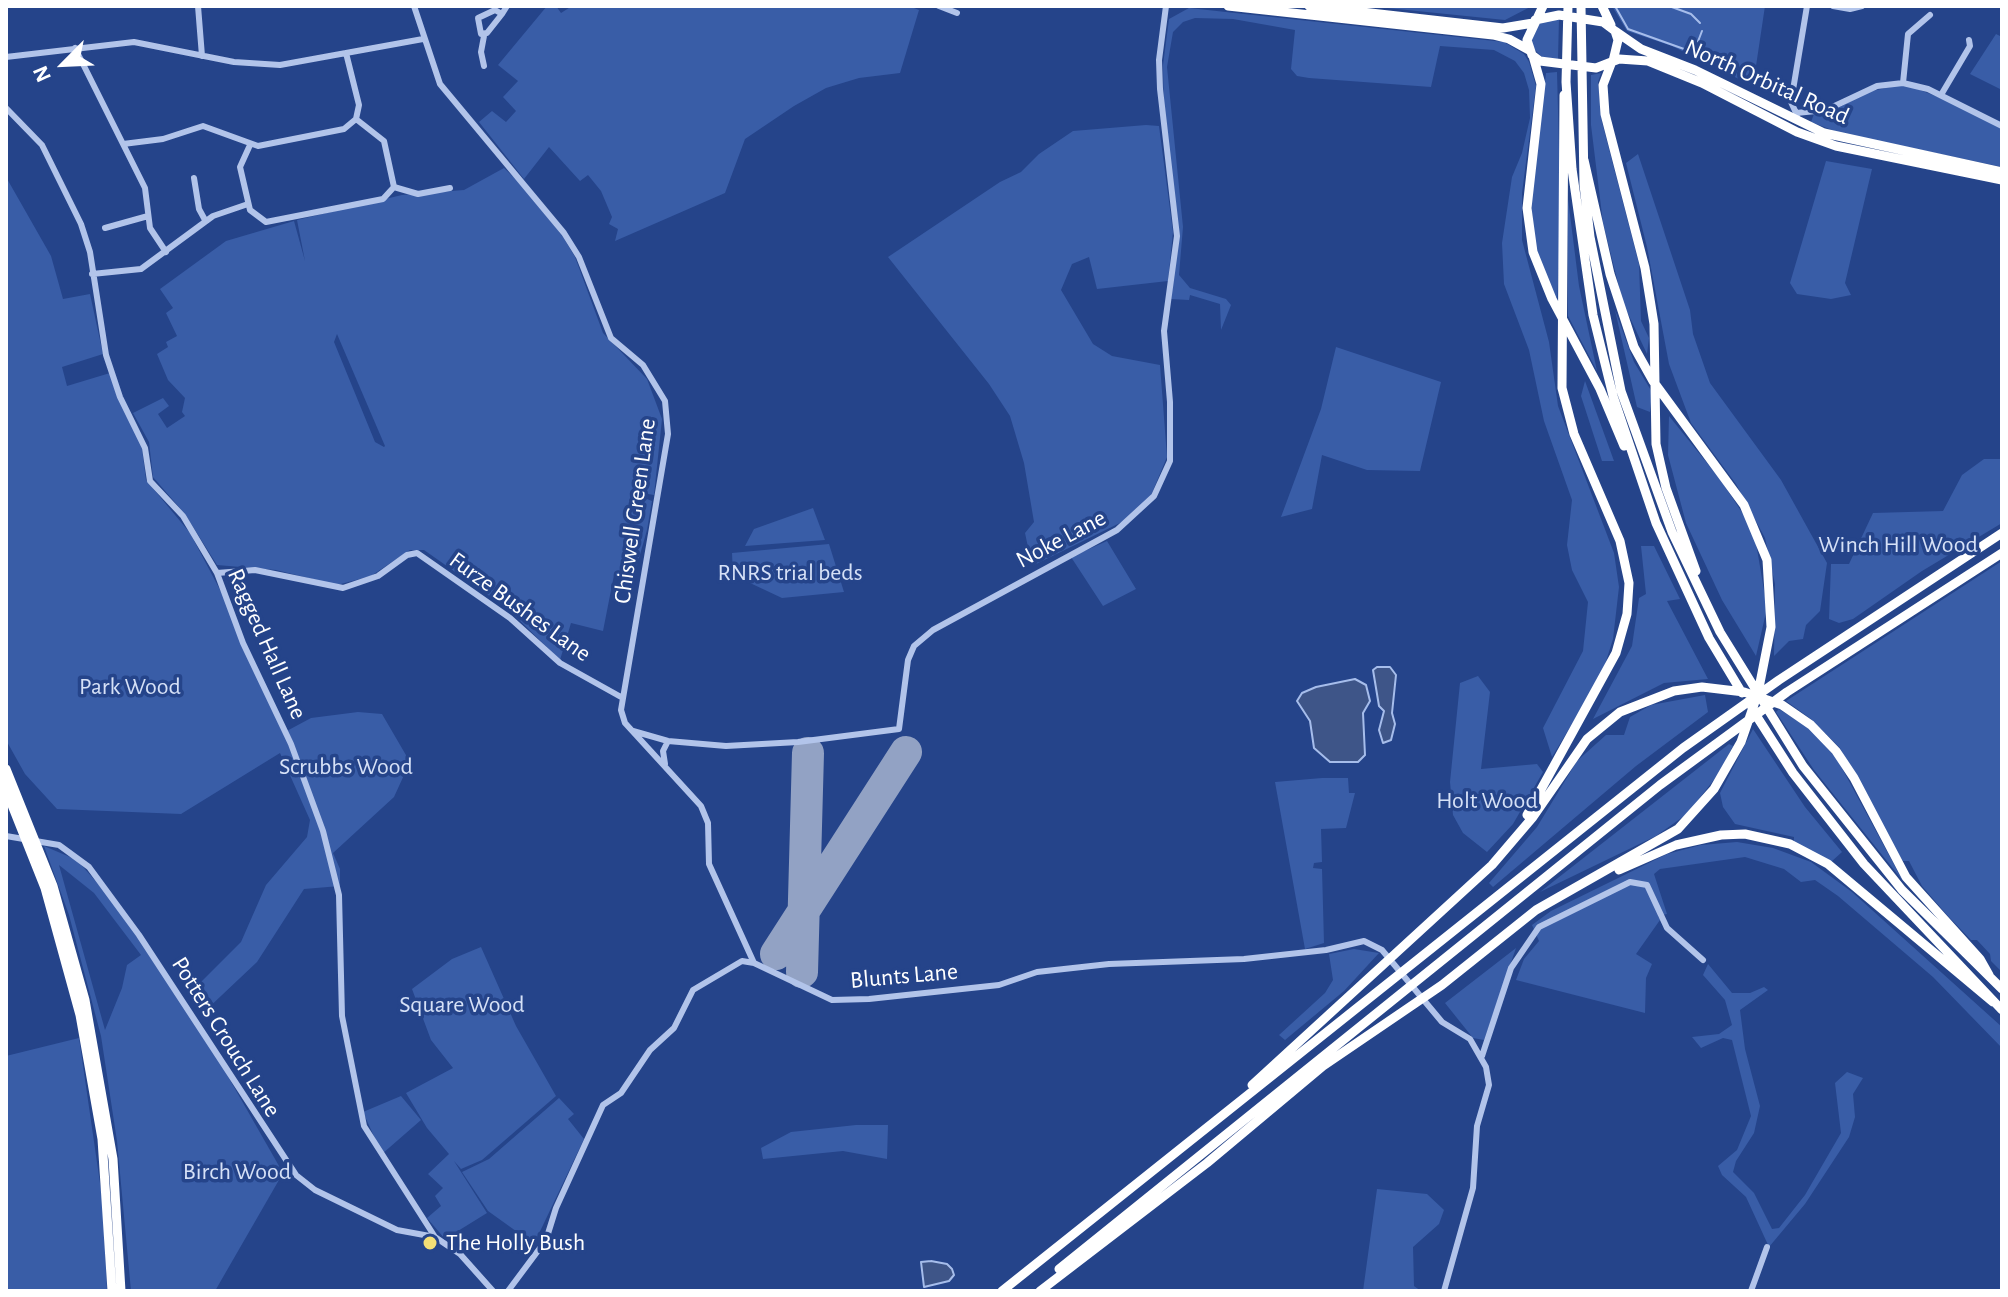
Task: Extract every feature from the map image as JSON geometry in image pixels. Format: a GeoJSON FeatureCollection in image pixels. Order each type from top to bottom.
{"type":"FeatureCollection","features":[{"type":"Feature","properties":{"kind":"highway"},"geometry":{"type":"LineString","coordinates":[[1228,6],[1504,37],[1531,52]]}},
{"type":"Feature","properties":{"kind":"highway"},"geometry":{"type":"LineString","coordinates":[[1309,6],[1503,28],[1534,21]]}},
{"type":"Feature","properties":{"kind":"highway"},"geometry":{"type":"LineString","coordinates":[[1543,6],[1527,37],[1541,84],[1527,208],[1533,252],[1552,299],[1587,361],[1709,638],[1793,773],[1864,864],[1999,1007]]}},
{"type":"Feature","properties":{"kind":"highway"},"geometry":{"type":"LineString","coordinates":[[1568,6],[1566,82],[1575,198],[1593,315],[1635,466]]}},
{"type":"Feature","properties":{"kind":"highway"},"geometry":{"type":"LineString","coordinates":[[1581,6],[1580,75],[1590,237],[1621,391],[1642,458],[1706,605],[1766,711],[1834,809],[1902,890],[2002,989]]}},
{"type":"Feature","properties":{"kind":"highway"},"geometry":{"type":"LineString","coordinates":[[1602,6],[1618,46],[1604,77],[1603,95],[1652,308],[1659,463],[1706,605]]}},
{"type":"Feature","properties":{"kind":"highway","name":"North Orbital Road"},"geometry":{"type":"LineString","coordinates":[[1534,21],[1559,15],[1587,18],[1614,30],[1641,49],[1695,70],[1809,128],[1843,140],[2002,172]]}},
{"type":"Feature","properties":{"kind":"highway","name":"North Orbital Road"},"geometry":{"type":"LineString","coordinates":[[1531,52],[1557,64],[1587,67],[1639,59],[1673,70],[1797,132],[1836,146],[2002,180]]}},
{"type":"Feature","properties":{"kind":"highway"},"geometry":{"type":"LineString","coordinates":[[1504,852],[1610,665],[1627,614],[1626,562],[1574,434],[1562,388],[1562,106],[1566,82]]}},
{"type":"Feature","properties":{"kind":"highway"},"geometry":{"type":"LineString","coordinates":[[1040,1291],[1207,1163],[1323,1066],[1442,985],[1561,894],[1639,854],[1691,819],[1714,789],[1736,751],[1753,710],[1766,662],[1772,591],[1764,548],[1744,505],[1648,373],[1616,297],[1584,160]]}},
{"type":"Feature","properties":{"kind":"highway"},"geometry":{"type":"LineString","coordinates":[[1002,1291],[1632,787],[1779,680],[2002,533]]}},
{"type":"Feature","properties":{"kind":"highway"},"geometry":{"type":"LineString","coordinates":[[1031,1291],[1738,726],[2002,553]]}},
{"type":"Feature","properties":{"kind":"highway"},"geometry":{"type":"LineString","coordinates":[[1171,1156],[1335,1012],[1504,852],[1533,817],[1572,757],[1606,723],[1642,701],[1702,687],[1730,688],[1782,705],[1811,725],[1836,751],[1906,877],[1935,913],[1980,959],[1989,975]]}},
{"type":"Feature","properties":{"kind":"highway"},"geometry":{"type":"LineString","coordinates":[[6,769],[42,855],[73,952],[100,1067],[119,1210],[121,1291]]}},
{"type":"Feature","properties":{"kind":"highway"},"geometry":{"type":"LineString","coordinates":[[6,790],[31,852],[69,968],[95,1087],[107,1192],[112,1291]]}},
{"type":"Feature","properties":{"kind":"highway"},"geometry":{"type":"LineString","coordinates":[[1561,894],[1699,838],[1733,834],[1769,838],[1790,844],[1828,864],[1999,1007]]}},
{"type":"Feature","properties":{"kind":"street"},"geometry":{"type":"LineString","coordinates":[[198,6],[202,56]]}},
{"type":"Feature","properties":{"kind":"street","name":"Chiswell Green Lane"},"geometry":{"type":"LineString","coordinates":[[414,6],[431,67],[445,92],[505,164],[537,196],[564,233],[579,257],[608,333],[648,371],[665,401],[668,434],[621,697],[622,717],[701,806],[708,823],[709,864],[754,963]]}},
{"type":"Feature","properties":{"kind":"street"},"geometry":{"type":"LineString","coordinates":[[484,66],[481,52],[484,36],[507,6]]}},
{"type":"Feature","properties":{"kind":"street","name":"Noke Lane"},"geometry":{"type":"LineString","coordinates":[[633,731],[668,741],[726,746],[783,743],[899,729],[908,660],[914,646],[933,630],[1117,530],[1154,496],[1170,461],[1170,402],[1164,344],[1177,236],[1160,89],[1160,46],[1167,9],[1174,6]]}},
{"type":"Feature","properties":{"kind":"street"},"geometry":{"type":"LineString","coordinates":[[1807,6],[1794,110],[1809,128]]}},
{"type":"Feature","properties":{"kind":"street"},"geometry":{"type":"LineString","coordinates":[[1833,6],[1850,9],[1862,6]]}},
{"type":"Feature","properties":{"kind":"street"},"geometry":{"type":"LineString","coordinates":[[944,7],[957,13]]}},
{"type":"Feature","properties":{"kind":"street"},"geometry":{"type":"LineString","coordinates":[[484,36],[476,25],[478,18],[495,10],[502,14]]}},
{"type":"Feature","properties":{"kind":"street"},"geometry":{"type":"LineString","coordinates":[[1903,83],[1908,34],[1930,15]]}},
{"type":"Feature","properties":{"kind":"street"},"geometry":{"type":"LineString","coordinates":[[6,57],[134,42],[202,56],[280,65],[423,39]]}},
{"type":"Feature","properties":{"kind":"street"},"geometry":{"type":"LineString","coordinates":[[1941,95],[1970,43],[1980,50]]}},
{"type":"Feature","properties":{"kind":"street"},"geometry":{"type":"LineString","coordinates":[[75,48],[145,188],[148,216],[155,237],[166,252]]}},
{"type":"Feature","properties":{"kind":"street"},"geometry":{"type":"LineString","coordinates":[[123,144],[163,139],[203,126],[224,131],[250,145],[340,130],[356,119],[359,100],[346,53]]}},
{"type":"Feature","properties":{"kind":"street"},"geometry":{"type":"LineString","coordinates":[[1776,112],[1826,110],[1877,86],[1903,83],[1941,95],[2002,126]]}},
{"type":"Feature","properties":{"kind":"street","name":"Ragged Hall Lane"},"geometry":{"type":"LineString","coordinates":[[6,108],[42,145],[81,224],[90,252],[106,355],[120,397],[145,448],[150,481],[183,516],[217,573],[243,643],[291,744],[326,843],[339,895],[342,1016],[364,1126],[435,1237],[460,1254],[493,1291]]}},
{"type":"Feature","properties":{"kind":"street"},"geometry":{"type":"LineString","coordinates":[[356,119],[384,141],[394,187]]}},
{"type":"Feature","properties":{"kind":"street"},"geometry":{"type":"LineString","coordinates":[[250,145],[240,164],[248,204],[255,216],[273,222],[383,199],[394,187]]}},
{"type":"Feature","properties":{"kind":"street"},"geometry":{"type":"LineString","coordinates":[[194,178],[199,209],[205,220]]}},
{"type":"Feature","properties":{"kind":"street"},"geometry":{"type":"LineString","coordinates":[[394,187],[418,194],[450,188]]}},
{"type":"Feature","properties":{"kind":"street"},"geometry":{"type":"LineString","coordinates":[[92,274],[135,271],[166,252],[205,220],[221,211],[248,204]]}},
{"type":"Feature","properties":{"kind":"street"},"geometry":{"type":"LineString","coordinates":[[105,228],[148,216]]}},
{"type":"Feature","properties":{"kind":"street","name":"Furze Bushes Lane"},"geometry":{"type":"LineString","coordinates":[[217,573],[255,570],[343,588],[378,576],[402,558],[417,553],[510,618],[560,663],[621,697]]}},
{"type":"Feature","properties":{"kind":"street"},"geometry":{"type":"LineString","coordinates":[[665,765],[663,751],[668,741]]}},
{"type":"Feature","properties":{"kind":"street","name":"Potters Crouch Lane"},"geometry":{"type":"LineString","coordinates":[[6,836],[59,845],[89,867],[131,922],[296,1175],[315,1190],[397,1230],[435,1237]]}},
{"type":"Feature","properties":{"kind":"street"},"geometry":{"type":"LineString","coordinates":[[1444,1291],[1473,1188],[1477,1126],[1486,1104],[1489,1085],[1482,1056],[1511,968],[1539,927],[1630,882],[1647,885],[1667,928],[1703,960]]}},
{"type":"Feature","properties":{"kind":"street","name":"Blunts Lane"},"geometry":{"type":"LineString","coordinates":[[742,961],[754,963],[832,1000],[999,985],[1037,972],[1109,964],[1244,959],[1326,950],[1364,941],[1382,950],[1433,1013],[1470,1039],[1482,1056]]}},
{"type":"Feature","properties":{"kind":"street"},"geometry":{"type":"LineString","coordinates":[[508,1291],[546,1240],[556,1208],[603,1105],[621,1093],[650,1050],[674,1028],[693,990],[742,961],[749,950]]}},
{"type":"Feature","properties":{"kind":"street"},"geometry":{"type":"LineString","coordinates":[[1751,1291],[1767,1247]]}},
{"type":"Feature","properties":{"kind":"green space"},"geometry":{"type":"Polygon","coordinates":[[[547,6],[556,6],[561,13],[572,6],[909,6],[919,10],[900,73],[859,78],[826,88],[794,106],[745,139],[725,193],[615,241],[618,229],[609,224],[612,217],[601,191],[588,175],[580,181],[549,147],[524,179],[479,122],[492,111],[506,122],[516,111],[503,97],[518,81],[498,65],[547,6]]]}},
{"type":"Feature","properties":{"kind":"green space"},"geometry":{"type":"Polygon","coordinates":[[[1368,6],[1532,6],[1505,20],[1368,6]]]}},
{"type":"Feature","properties":{"kind":"green space"},"geometry":{"type":"Polygon","coordinates":[[[1612,6],[1765,6],[1753,86],[1672,46],[1627,31],[1612,6]]]}},
{"type":"Feature","properties":{"kind":"green space"},"geometry":{"type":"Polygon","coordinates":[[[1189,8],[1504,42],[1524,54],[1529,62],[1536,86],[1522,193],[1522,240],[1549,342],[1558,406],[1614,553],[1619,587],[1613,639],[1602,674],[1552,757],[1543,728],[1583,651],[1588,602],[1572,570],[1567,545],[1572,500],[1544,421],[1529,350],[1504,284],[1502,243],[1512,177],[1522,153],[1530,118],[1529,90],[1524,73],[1515,61],[1494,50],[1440,46],[1431,87],[1309,78],[1297,76],[1291,69],[1295,30],[1233,19],[1195,18],[1183,22],[1173,32],[1167,67],[1183,227],[1179,275],[1190,288],[1226,299],[1231,305],[1221,330],[1220,304],[1190,295],[1189,300],[1171,299],[1177,247],[1164,122],[1163,65],[1169,19],[1189,8]]]}},
{"type":"Feature","properties":{"kind":"green space"},"geometry":{"type":"Polygon","coordinates":[[[1559,18],[1558,59],[1542,57],[1533,48],[1531,36],[1536,24],[1559,18]]]}},
{"type":"Feature","properties":{"kind":"green space"},"geometry":{"type":"Polygon","coordinates":[[[1996,34],[2002,37],[2002,90],[1970,74],[1996,34]]]}},
{"type":"Feature","properties":{"kind":"green space"},"geometry":{"type":"Polygon","coordinates":[[[1557,72],[1561,226],[1557,303],[1536,254],[1531,201],[1546,73],[1557,72]]]}},
{"type":"Feature","properties":{"kind":"green space"},"geometry":{"type":"Polygon","coordinates":[[[1601,73],[1598,82],[1602,122],[1639,264],[1641,321],[1649,338],[1647,354],[1623,303],[1603,223],[1591,125],[1591,75],[1601,73]]]}},
{"type":"Feature","properties":{"kind":"green space"},"geometry":{"type":"Polygon","coordinates":[[[1905,84],[1958,105],[2002,129],[2002,167],[1840,133],[1811,122],[1814,114],[1829,113],[1867,92],[1905,84]]]}},
{"type":"Feature","properties":{"kind":"green space"},"geometry":{"type":"Polygon","coordinates":[[[1159,126],[1173,232],[1168,281],[1097,289],[1089,257],[1072,264],[1061,290],[1093,344],[1112,356],[1160,365],[1167,457],[1149,500],[1126,520],[1032,566],[1025,533],[1034,522],[1024,463],[1010,416],[989,384],[888,257],[1000,182],[1021,172],[1039,154],[1073,131],[1159,126]]]}},
{"type":"Feature","properties":{"kind":"green space"},"geometry":{"type":"Polygon","coordinates":[[[1638,154],[1690,310],[1693,334],[1710,383],[1781,480],[1827,563],[1820,611],[1806,625],[1803,639],[1789,641],[1774,656],[1775,584],[1765,538],[1736,484],[1691,423],[1669,364],[1647,247],[1626,163],[1638,154]]]}},
{"type":"Feature","properties":{"kind":"green space"},"geometry":{"type":"Polygon","coordinates":[[[1826,161],[1872,169],[1845,283],[1851,295],[1831,299],[1797,294],[1790,283],[1826,161]]]}},
{"type":"Feature","properties":{"kind":"green space"},"geometry":{"type":"Polygon","coordinates":[[[504,168],[525,188],[575,257],[603,333],[647,379],[662,419],[654,495],[648,494],[647,499],[652,501],[647,530],[633,579],[614,575],[603,631],[571,623],[560,660],[508,609],[424,550],[410,550],[371,576],[337,585],[276,570],[217,565],[185,514],[153,477],[149,442],[133,413],[163,398],[169,406],[158,414],[167,428],[185,416],[182,412],[185,398],[168,380],[157,354],[168,347],[166,342],[177,336],[166,313],[173,308],[160,289],[226,241],[294,221],[305,261],[297,220],[402,195],[464,190],[504,168]],[[337,334],[334,342],[375,442],[385,446],[337,334]]]}},
{"type":"Feature","properties":{"kind":"green space","name":"Park Wood"},"geometry":{"type":"Polygon","coordinates":[[[6,177],[51,256],[63,299],[90,294],[103,354],[62,367],[67,386],[110,373],[141,441],[146,480],[190,533],[228,605],[283,733],[311,718],[358,712],[382,714],[410,762],[394,797],[333,853],[340,869],[340,886],[304,889],[257,962],[204,1012],[190,993],[241,942],[266,885],[307,837],[310,820],[280,753],[181,814],[57,809],[25,774],[6,740],[6,177]]]}},
{"type":"Feature","properties":{"kind":"green space"},"geometry":{"type":"Polygon","coordinates":[[[1568,199],[1579,286],[1597,371],[1568,316],[1568,199]]]}},
{"type":"Feature","properties":{"kind":"green space"},"geometry":{"type":"Polygon","coordinates":[[[1615,310],[1634,362],[1652,392],[1650,412],[1637,407],[1615,310]]]}},
{"type":"Feature","properties":{"kind":"green space"},"geometry":{"type":"Polygon","coordinates":[[[1336,347],[1441,382],[1420,471],[1367,470],[1322,455],[1312,509],[1281,517],[1321,409],[1336,347]]]}},
{"type":"Feature","properties":{"kind":"green space"},"geometry":{"type":"Polygon","coordinates":[[[1585,381],[1614,461],[1602,461],[1581,396],[1585,381]]]}},
{"type":"Feature","properties":{"kind":"green space"},"geometry":{"type":"Polygon","coordinates":[[[1669,416],[1720,479],[1747,520],[1756,543],[1767,608],[1756,656],[1722,600],[1686,523],[1668,455],[1669,416]]]}},
{"type":"Feature","properties":{"kind":"green space","name":"Winch Hill Wood"},"geometry":{"type":"Polygon","coordinates":[[[1984,459],[2002,459],[2002,523],[1922,571],[1853,619],[1839,623],[1829,619],[1831,564],[1849,564],[1873,513],[1943,511],[1962,475],[1984,459]]]}},
{"type":"Feature","properties":{"kind":"green space"},"geometry":{"type":"Polygon","coordinates":[[[813,508],[825,540],[745,546],[754,529],[813,508]]]}},
{"type":"Feature","properties":{"kind":"green space"},"geometry":{"type":"Polygon","coordinates":[[[1107,541],[1136,589],[1103,606],[1071,557],[1107,541]]]}},
{"type":"Feature","properties":{"kind":"green space","name":"RNRS trial beds"},"geometry":{"type":"Polygon","coordinates":[[[829,544],[844,592],[782,598],[733,575],[732,553],[829,544]]]}},
{"type":"Feature","properties":{"kind":"green space"},"geometry":{"type":"Polygon","coordinates":[[[1641,546],[1654,546],[1680,599],[1667,601],[1708,679],[1664,683],[1593,719],[1632,646],[1639,598],[1646,594],[1641,546]]]}},
{"type":"Feature","properties":{"kind":"green space"},"geometry":{"type":"Polygon","coordinates":[[[2002,561],[2002,972],[1977,940],[1971,940],[1947,915],[1922,886],[1909,861],[1903,861],[1892,846],[1840,748],[1811,719],[1786,701],[2002,561]]]}},
{"type":"Feature","properties":{"kind":"green space","name":"Holt Wood"},"geometry":{"type":"Polygon","coordinates":[[[1478,676],[1490,692],[1481,769],[1537,764],[1543,772],[1513,824],[1487,852],[1463,833],[1453,815],[1450,782],[1460,683],[1478,676]]]}},
{"type":"Feature","properties":{"kind":"green space"},"geometry":{"type":"Polygon","coordinates":[[[1705,695],[1708,712],[1636,766],[1493,887],[1489,883],[1537,827],[1577,761],[1606,735],[1624,735],[1630,717],[1651,705],[1705,695]]]}},
{"type":"Feature","properties":{"kind":"green space"},"geometry":{"type":"Polygon","coordinates":[[[1779,709],[1810,729],[1837,759],[1903,881],[1814,770],[1776,712],[1779,709]]]}},
{"type":"Feature","properties":{"kind":"green space"},"geometry":{"type":"Polygon","coordinates":[[[1753,729],[1805,807],[1842,852],[1831,862],[1794,842],[1794,837],[1735,824],[1723,807],[1720,793],[1753,729]]]}},
{"type":"Feature","properties":{"kind":"green space"},"geometry":{"type":"Polygon","coordinates":[[[1729,744],[1733,746],[1720,772],[1687,814],[1656,836],[1540,892],[1729,744]]]}},
{"type":"Feature","properties":{"kind":"green space"},"geometry":{"type":"Polygon","coordinates":[[[1348,778],[1349,793],[1355,793],[1346,828],[1321,829],[1322,862],[1314,863],[1313,868],[1322,869],[1324,943],[1305,949],[1275,782],[1348,778]]]}},
{"type":"Feature","properties":{"kind":"green space"},"geometry":{"type":"Polygon","coordinates":[[[1737,842],[1773,848],[1811,862],[1852,892],[2002,1027],[2002,1048],[1933,977],[1838,896],[1815,880],[1801,882],[1784,869],[1745,857],[1660,869],[1654,874],[1667,914],[1658,916],[1660,920],[1636,954],[1652,964],[1646,978],[1645,1013],[1516,980],[1524,959],[1539,941],[1532,925],[1551,911],[1667,854],[1701,845],[1737,842]]]}},
{"type":"Feature","properties":{"kind":"green space","name":"Birch Wood"},"geometry":{"type":"Polygon","coordinates":[[[44,846],[77,860],[121,910],[222,1066],[283,1173],[215,1291],[131,1291],[117,1141],[101,1036],[69,915],[44,846]],[[59,865],[105,1030],[122,988],[127,965],[141,955],[94,893],[59,865]]]}},
{"type":"Feature","properties":{"kind":"green space","name":"Square Wood"},"geometry":{"type":"Polygon","coordinates":[[[481,947],[516,1026],[556,1096],[482,1160],[461,1169],[454,1161],[487,1213],[445,1239],[427,1218],[441,1206],[435,1196],[443,1188],[428,1174],[449,1154],[427,1128],[406,1093],[453,1068],[431,1040],[412,989],[452,959],[481,947]]]}},
{"type":"Feature","properties":{"kind":"green space"},"geometry":{"type":"Polygon","coordinates":[[[1516,948],[1484,1040],[1473,1038],[1445,1003],[1516,948]]]}},
{"type":"Feature","properties":{"kind":"green space"},"geometry":{"type":"Polygon","coordinates":[[[1354,949],[1379,953],[1344,991],[1285,1040],[1279,1035],[1325,993],[1333,980],[1329,954],[1354,949]]]}},
{"type":"Feature","properties":{"kind":"green space"},"geometry":{"type":"Polygon","coordinates":[[[1708,964],[1732,993],[1750,993],[1764,987],[1768,990],[1740,1010],[1745,1049],[1760,1106],[1754,1133],[1736,1161],[1733,1172],[1754,1193],[1772,1229],[1779,1228],[1805,1195],[1841,1133],[1835,1083],[1847,1072],[1863,1078],[1853,1094],[1855,1117],[1849,1137],[1805,1204],[1769,1247],[1746,1197],[1722,1175],[1718,1166],[1737,1150],[1751,1116],[1732,1040],[1723,1038],[1701,1048],[1692,1037],[1719,1034],[1732,1025],[1725,1000],[1703,975],[1708,964]]]}},
{"type":"Feature","properties":{"kind":"green space"},"geometry":{"type":"Polygon","coordinates":[[[79,1038],[103,1204],[107,1291],[6,1291],[6,1056],[79,1038]]]}},
{"type":"Feature","properties":{"kind":"green space"},"geometry":{"type":"Polygon","coordinates":[[[401,1096],[421,1120],[382,1154],[363,1112],[401,1096]]]}},
{"type":"Feature","properties":{"kind":"green space"},"geometry":{"type":"Polygon","coordinates":[[[559,1098],[574,1114],[568,1119],[584,1139],[534,1244],[488,1211],[462,1172],[489,1159],[559,1098]]]}},
{"type":"Feature","properties":{"kind":"green space"},"geometry":{"type":"Polygon","coordinates":[[[888,1125],[887,1159],[843,1151],[763,1159],[761,1148],[791,1132],[888,1125]]]}},
{"type":"Feature","properties":{"kind":"green space"},"geometry":{"type":"Polygon","coordinates":[[[1377,1189],[1427,1194],[1444,1210],[1439,1224],[1413,1247],[1414,1286],[1421,1291],[1363,1291],[1377,1189]]]}},
{"type":"Feature","properties":{"kind":"shaded area"},"geometry":{"type":"Polygon","coordinates":[[[1390,667],[1396,675],[1392,713],[1395,724],[1391,740],[1383,743],[1379,730],[1384,711],[1379,706],[1373,670],[1390,667]]]}},
{"type":"Feature","properties":{"kind":"shaded area"},"geometry":{"type":"Polygon","coordinates":[[[1355,679],[1366,685],[1370,701],[1363,713],[1365,755],[1358,762],[1330,762],[1314,748],[1310,721],[1297,701],[1302,693],[1316,687],[1355,679]]]}},
{"type":"Feature","properties":{"kind":"shaded area"},"geometry":{"type":"Polygon","coordinates":[[[921,1262],[947,1264],[954,1275],[949,1281],[924,1287],[921,1262]]]}},
{"type":"Feature","properties":{"kind":"waterway"},"geometry":{"type":"LineString","coordinates":[[1615,6],[1628,29],[1684,49],[1697,44],[1702,31]]}},
{"type":"Feature","properties":{"kind":"waterway"},"geometry":{"type":"LineString","coordinates":[[1669,6],[1691,14],[1700,23]]}},
{"type":"Feature","properties":{"kind":"runway"},"geometry":{"type":"LineString","coordinates":[[776,954],[906,752]]}},
{"type":"Feature","properties":{"kind":"runway"},"geometry":{"type":"LineString","coordinates":[[802,972],[808,753]]}},
{"type":"Feature","properties":{"kind":"place","name":"The Holly Bush"},"geometry":{"type":"Point","coordinates":[430,1243]}},
{"type":"Feature","properties":{"kind":"park label","name":"Scrubbs Wood"},"geometry":{"type":"Point","coordinates":[346,767]}}]}
